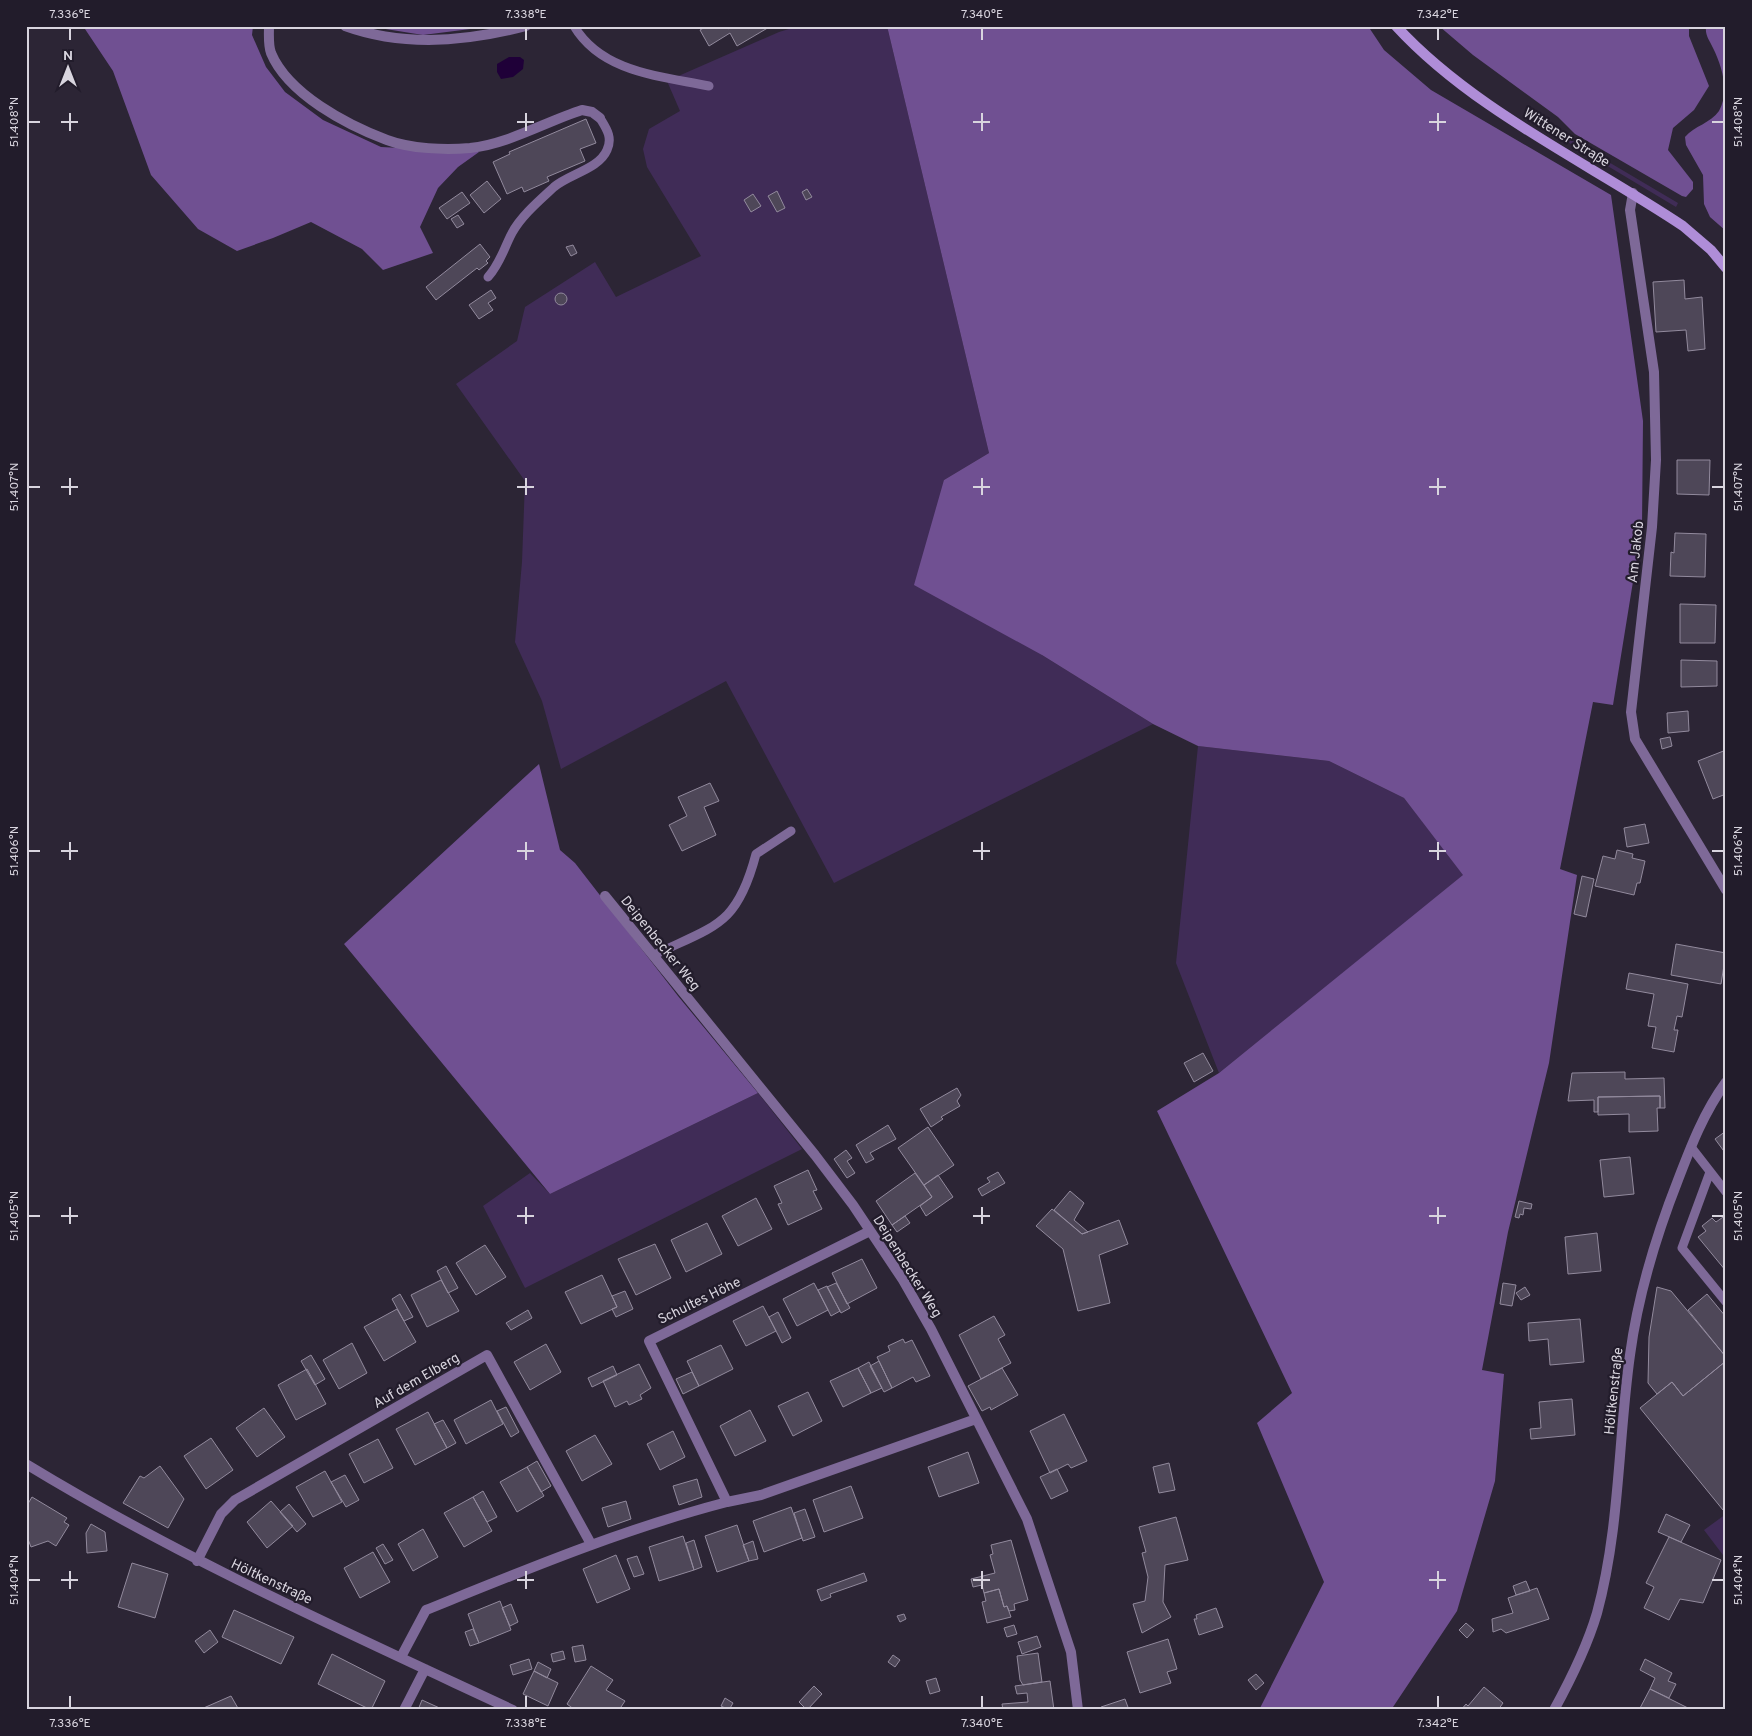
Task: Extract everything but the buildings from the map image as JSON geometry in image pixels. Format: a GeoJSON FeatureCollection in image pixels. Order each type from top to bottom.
{"type":"FeatureCollection","features":[{"type":"Feature","properties":{"kind":"main road","name":"Wittener Straße"},"geometry":{"type":"LineString","coordinates":[[1396,26],[1446,73],[1491,106],[1683,226],[1711,250],[1726,268]]}},
{"type":"Feature","properties":{"kind":"street"},"geometry":{"type":"LineString","coordinates":[[269,26],[270,51],[282,73],[309,98],[328,112],[388,141],[415,146],[470,148],[494,143],[582,110],[592,112],[600,118]]}},
{"type":"Feature","properties":{"kind":"street"},"geometry":{"type":"LineString","coordinates":[[345,26],[399,40],[478,36],[526,26]]}},
{"type":"Feature","properties":{"kind":"street","name":"Am Jakob"},"geometry":{"type":"LineString","coordinates":[[1633,194],[1630,210],[1654,372],[1656,460],[1652,527],[1631,712],[1635,739],[1726,890]]}},
{"type":"Feature","properties":{"kind":"street","name":"Deipenbecker Weg"},"geometry":{"type":"LineString","coordinates":[[605,896],[815,1155],[903,1280],[931,1328],[1027,1519],[1071,1652],[1078,1710]]}},
{"type":"Feature","properties":{"kind":"street","name":"Höltkenstraße"},"geometry":{"type":"LineString","coordinates":[[1554,1710],[1579,1662],[1597,1613],[1613,1525],[1630,1356],[1638,1308],[1661,1227],[1691,1147],[1703,1118],[1726,1082]]}},
{"type":"Feature","properties":{"kind":"street","name":"Schultes Höhe"},"geometry":{"type":"LineString","coordinates":[[727,1502],[648,1340],[870,1231]]}},
{"type":"Feature","properties":{"kind":"street","name":"Auf dem Elberg"},"geometry":{"type":"LineString","coordinates":[[197,1561],[221,1514],[235,1500],[487,1355],[591,1544]]}},
{"type":"Feature","properties":{"kind":"street"},"geometry":{"type":"LineString","coordinates":[[401,1657],[426,1610],[591,1544],[681,1514],[761,1495],[976,1419]]}},
{"type":"Feature","properties":{"kind":"street","name":"Höltkenstraße"},"geometry":{"type":"LineString","coordinates":[[26,1464],[94,1505],[197,1561],[401,1657],[495,1706],[513,1710]]}},
{"type":"Feature","properties":{"kind":"street"},"geometry":{"type":"LineString","coordinates":[[404,1710],[425,1669]]}},
{"type":"Feature","properties":{"kind":"lane"},"geometry":{"type":"LineString","coordinates":[[574,26],[596,51],[616,63],[652,76],[709,86]]}},
{"type":"Feature","properties":{"kind":"lane"},"geometry":{"type":"LineString","coordinates":[[488,277],[496,268],[513,231],[541,199],[556,185],[601,158],[608,149],[610,135],[600,118]]}},
{"type":"Feature","properties":{"kind":"lane"},"geometry":{"type":"LineString","coordinates":[[654,955],[718,924],[729,915],[739,902],[748,882],[756,854],[791,831]]}},
{"type":"Feature","properties":{"kind":"lane"},"geometry":{"type":"LineString","coordinates":[[1691,1147],[1726,1192]]}},
{"type":"Feature","properties":{"kind":"lane"},"geometry":{"type":"LineString","coordinates":[[1710,1172],[1682,1248],[1726,1302]]}},
{"type":"Feature","properties":{"kind":"shaded area"},"geometry":{"type":"Polygon","coordinates":[[[83,26],[253,26],[252,35],[266,67],[285,92],[323,120],[381,147],[479,152],[458,167],[438,188],[420,227],[433,253],[383,270],[362,249],[311,222],[237,251],[198,229],[151,175],[113,71],[83,26]]]}},
{"type":"Feature","properties":{"kind":"shaded area"},"geometry":{"type":"Polygon","coordinates":[[[367,26],[494,26],[423,35],[367,26]]]}},
{"type":"Feature","properties":{"kind":"shaded area"},"geometry":{"type":"Polygon","coordinates":[[[799,26],[887,26],[989,453],[944,480],[1042,655],[1153,724],[834,883],[726,681],[561,769],[542,701],[515,642],[522,562],[525,481],[456,384],[517,341],[525,307],[595,262],[616,297],[701,256],[647,167],[643,149],[649,129],[680,111],[667,81],[779,32],[799,26]]]}},
{"type":"Feature","properties":{"kind":"shaded area"},"geometry":{"type":"Polygon","coordinates":[[[887,26],[1368,26],[1384,50],[1431,90],[1611,195],[1643,421],[1642,526],[1613,705],[1593,702],[1560,869],[1577,875],[1549,1063],[1508,1232],[1482,1370],[1504,1374],[1495,1481],[1457,1611],[1391,1710],[1259,1710],[1324,1582],[1257,1423],[1292,1393],[1157,1111],[1219,1073],[1463,875],[1404,798],[1329,761],[1198,746],[1153,724],[1042,655],[914,585],[944,480],[989,453],[887,26]]]}},
{"type":"Feature","properties":{"kind":"shaded area"},"geometry":{"type":"Polygon","coordinates":[[[1439,26],[1689,26],[1689,36],[1709,86],[1694,110],[1673,128],[1668,150],[1693,182],[1693,189],[1686,197],[1682,196],[1575,134],[1558,117],[1473,55],[1439,26]]]}},
{"type":"Feature","properties":{"kind":"shaded area"},"geometry":{"type":"Polygon","coordinates":[[[1706,26],[1726,26],[1726,231],[1710,217],[1704,204],[1703,175],[1686,145],[1685,137],[1716,115],[1724,96],[1722,71],[1707,35],[1706,26]]]}},
{"type":"Feature","properties":{"kind":"shaded area"},"geometry":{"type":"Polygon","coordinates":[[[509,57],[520,57],[524,60],[523,69],[513,77],[501,79],[497,72],[497,64],[509,57]]]}},
{"type":"Feature","properties":{"kind":"shaded area"},"geometry":{"type":"Polygon","coordinates":[[[1546,125],[1678,203],[1676,207],[1571,144],[1546,125]]]}},
{"type":"Feature","properties":{"kind":"shaded area"},"geometry":{"type":"Polygon","coordinates":[[[1198,746],[1329,761],[1404,798],[1464,875],[1219,1073],[1176,963],[1198,746]]]}},
{"type":"Feature","properties":{"kind":"shaded area"},"geometry":{"type":"Polygon","coordinates":[[[539,764],[560,850],[575,863],[678,996],[758,1093],[550,1194],[344,944],[539,764]]]}},
{"type":"Feature","properties":{"kind":"shaded area"},"geometry":{"type":"Polygon","coordinates":[[[758,1093],[802,1149],[525,1288],[483,1206],[530,1173],[550,1194],[758,1093]]]}},
{"type":"Feature","properties":{"kind":"shaded area"},"geometry":{"type":"Polygon","coordinates":[[[1726,1514],[1726,1559],[1704,1530],[1726,1514]]]}}]}
